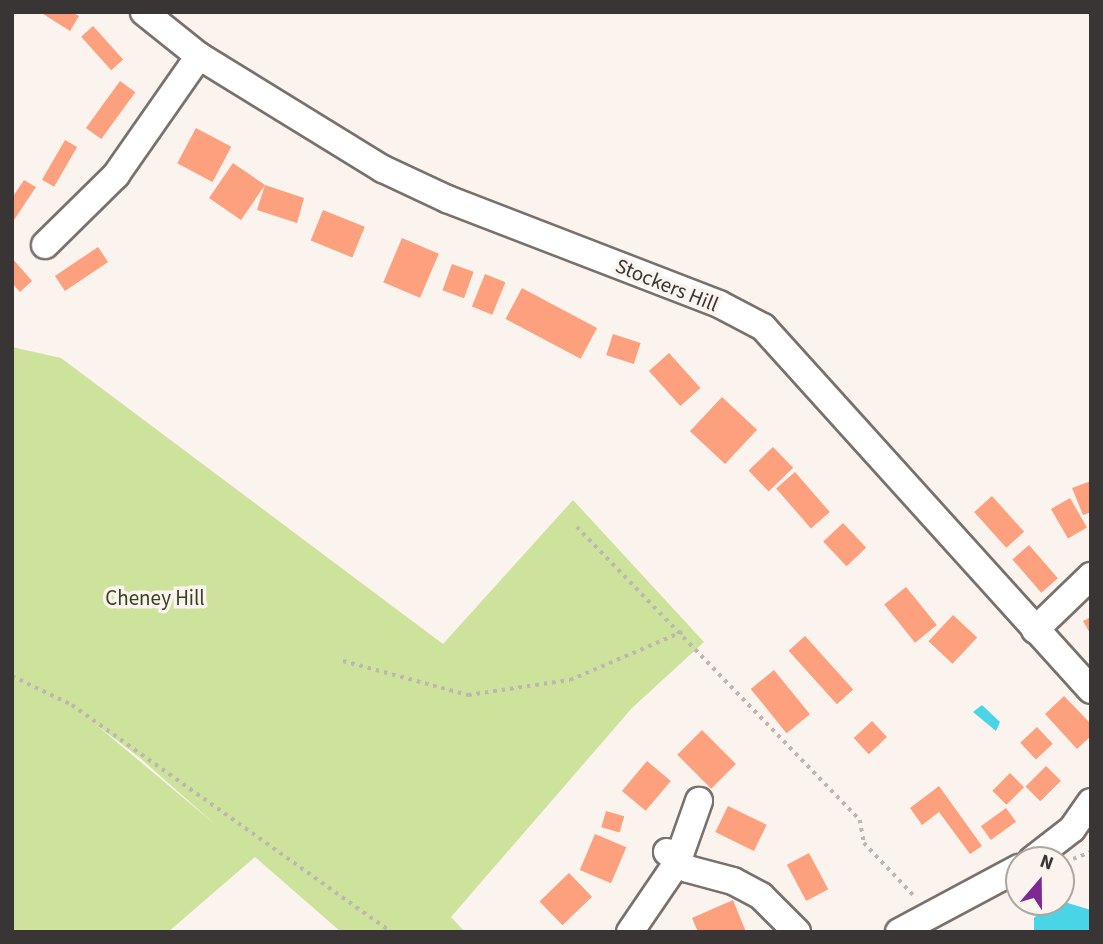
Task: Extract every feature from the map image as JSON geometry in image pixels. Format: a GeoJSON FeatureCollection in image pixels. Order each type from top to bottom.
{"type":"FeatureCollection","features":[{"type":"Feature","properties":{"kind":"street","name":"Stockers Hill"},"geometry":{"type":"LineString","coordinates":[[144,12],[199,55],[396,175],[719,304],[763,327],[1091,690]]}},
{"type":"Feature","properties":{"kind":"street"},"geometry":{"type":"LineString","coordinates":[[45,245],[116,175],[199,55]]}},
{"type":"Feature","properties":{"kind":"street"},"geometry":{"type":"LineString","coordinates":[[1035,630],[1091,576]]}},
{"type":"Feature","properties":{"kind":"street"},"geometry":{"type":"LineString","coordinates":[[630,932],[699,802]]}},
{"type":"Feature","properties":{"kind":"street"},"geometry":{"type":"LineString","coordinates":[[1050,846],[1072,829],[1091,802]]}},
{"type":"Feature","properties":{"kind":"street"},"geometry":{"type":"LineString","coordinates":[[672,857],[761,896],[797,932]]}},
{"type":"Feature","properties":{"kind":"street"},"geometry":{"type":"LineString","coordinates":[[899,932],[930,912],[1005,875]]}},
{"type":"Feature","properties":{"kind":"path"},"geometry":{"type":"LineString","coordinates":[[577,527],[682,632],[860,820],[864,843],[930,912]]}},
{"type":"Feature","properties":{"kind":"path"},"geometry":{"type":"LineString","coordinates":[[343,661],[468,695],[570,680],[682,632]]}},
{"type":"Feature","properties":{"kind":"path"},"geometry":{"type":"LineString","coordinates":[[12,676],[72,705],[392,932]]}},
{"type":"Feature","properties":{"kind":"green space","name":"Cheney Hill"},"geometry":{"type":"Polygon","coordinates":[[[12,347],[61,358],[443,644],[573,500],[704,642],[632,708],[451,917],[465,932],[341,932],[255,857],[168,932],[12,932],[12,347]],[[94,723],[217,826],[140,758],[94,723]]]}},
{"type":"Feature","properties":{"kind":"water"},"geometry":{"type":"Polygon","coordinates":[[[982,705],[1000,722],[996,731],[973,712],[982,705]]]}},
{"type":"Feature","properties":{"kind":"water"},"geometry":{"type":"Polygon","coordinates":[[[1075,905],[1091,910],[1091,932],[1034,932],[1034,918],[1075,916],[1075,905]]]}},
{"type":"Feature","properties":{"kind":"building"},"geometry":{"type":"Polygon","coordinates":[[[40,12],[72,12],[79,16],[70,31],[40,12]]]}},
{"type":"Feature","properties":{"kind":"building"},"geometry":{"type":"Polygon","coordinates":[[[93,26],[123,59],[111,70],[81,37],[93,26]]]}},
{"type":"Feature","properties":{"kind":"building"},"geometry":{"type":"Polygon","coordinates":[[[120,81],[135,92],[101,139],[86,128],[120,81]]]}},
{"type":"Feature","properties":{"kind":"building"},"geometry":{"type":"Polygon","coordinates":[[[196,128],[231,147],[213,182],[177,163],[196,128]]]}},
{"type":"Feature","properties":{"kind":"building"},"geometry":{"type":"Polygon","coordinates":[[[65,140],[77,147],[54,187],[42,180],[65,140]]]}},
{"type":"Feature","properties":{"kind":"building"},"geometry":{"type":"Polygon","coordinates":[[[233,163],[265,185],[241,220],[209,198],[233,163]]]}},
{"type":"Feature","properties":{"kind":"building"},"geometry":{"type":"Polygon","coordinates":[[[24,180],[36,187],[12,223],[12,198],[24,180]]]}},
{"type":"Feature","properties":{"kind":"building"},"geometry":{"type":"Polygon","coordinates":[[[265,185],[304,198],[297,223],[257,210],[265,185]]]}},
{"type":"Feature","properties":{"kind":"building"},"geometry":{"type":"Polygon","coordinates":[[[323,210],[365,227],[352,257],[311,241],[323,210]]]}},
{"type":"Feature","properties":{"kind":"building"},"geometry":{"type":"Polygon","coordinates":[[[402,238],[439,254],[420,298],[383,282],[402,238]]]}},
{"type":"Feature","properties":{"kind":"building"},"geometry":{"type":"Polygon","coordinates":[[[98,247],[108,262],[65,291],[55,276],[98,247]]]}},
{"type":"Feature","properties":{"kind":"building"},"geometry":{"type":"Polygon","coordinates":[[[12,258],[32,281],[20,292],[12,283],[12,258]]]}},
{"type":"Feature","properties":{"kind":"building"},"geometry":{"type":"Polygon","coordinates":[[[452,264],[474,272],[464,298],[442,290],[452,264]]]}},
{"type":"Feature","properties":{"kind":"building"},"geometry":{"type":"Polygon","coordinates":[[[485,274],[505,282],[492,315],[472,306],[485,274]]]}},
{"type":"Feature","properties":{"kind":"building"},"geometry":{"type":"Polygon","coordinates":[[[522,288],[597,328],[581,359],[506,319],[522,288]]]}},
{"type":"Feature","properties":{"kind":"building"},"geometry":{"type":"Polygon","coordinates":[[[613,334],[641,343],[634,364],[606,355],[613,334]]]}},
{"type":"Feature","properties":{"kind":"building"},"geometry":{"type":"Polygon","coordinates":[[[669,353],[700,388],[680,406],[649,371],[669,353]]]}},
{"type":"Feature","properties":{"kind":"building"},"geometry":{"type":"Polygon","coordinates":[[[722,397],[757,430],[725,464],[690,431],[722,397]]]}},
{"type":"Feature","properties":{"kind":"building"},"geometry":{"type":"Polygon","coordinates":[[[773,447],[793,468],[769,491],[749,471],[773,447]]]}},
{"type":"Feature","properties":{"kind":"building"},"geometry":{"type":"Polygon","coordinates":[[[795,472],[830,512],[811,528],[776,488],[795,472]]]}},
{"type":"Feature","properties":{"kind":"building"},"geometry":{"type":"Polygon","coordinates":[[[1091,481],[1091,512],[1083,515],[1072,488],[1091,481]]]}},
{"type":"Feature","properties":{"kind":"building"},"geometry":{"type":"Polygon","coordinates":[[[992,496],[1024,532],[1006,548],[974,512],[992,496]]]}},
{"type":"Feature","properties":{"kind":"building"},"geometry":{"type":"Polygon","coordinates":[[[1070,498],[1087,527],[1068,538],[1051,509],[1070,498]]]}},
{"type":"Feature","properties":{"kind":"building"},"geometry":{"type":"Polygon","coordinates":[[[843,523],[866,548],[846,566],[823,541],[843,523]]]}},
{"type":"Feature","properties":{"kind":"building"},"geometry":{"type":"Polygon","coordinates":[[[1029,545],[1058,578],[1041,593],[1012,559],[1029,545]]]}},
{"type":"Feature","properties":{"kind":"building"},"geometry":{"type":"Polygon","coordinates":[[[906,587],[937,625],[915,643],[884,605],[906,587]]]}},
{"type":"Feature","properties":{"kind":"building"},"geometry":{"type":"Polygon","coordinates":[[[953,615],[977,638],[953,664],[928,641],[953,615]]]}},
{"type":"Feature","properties":{"kind":"building"},"geometry":{"type":"Polygon","coordinates":[[[1091,617],[1091,635],[1083,621],[1091,617]]]}},
{"type":"Feature","properties":{"kind":"building"},"geometry":{"type":"Polygon","coordinates":[[[805,636],[853,690],[837,704],[789,651],[805,636]]]}},
{"type":"Feature","properties":{"kind":"building"},"geometry":{"type":"Polygon","coordinates":[[[774,670],[810,714],[787,733],[751,689],[774,670]]]}},
{"type":"Feature","properties":{"kind":"building"},"geometry":{"type":"Polygon","coordinates":[[[1064,696],[1091,724],[1091,736],[1077,749],[1045,714],[1064,696]]]}},
{"type":"Feature","properties":{"kind":"building"},"geometry":{"type":"Polygon","coordinates":[[[872,721],[887,737],[869,754],[854,738],[872,721]]]}},
{"type":"Feature","properties":{"kind":"building"},"geometry":{"type":"Polygon","coordinates":[[[1037,727],[1053,744],[1036,760],[1020,743],[1037,727]]]}},
{"type":"Feature","properties":{"kind":"building"},"geometry":{"type":"Polygon","coordinates":[[[702,730],[736,764],[711,789],[677,755],[702,730]]]}},
{"type":"Feature","properties":{"kind":"building"},"geometry":{"type":"Polygon","coordinates":[[[647,761],[671,781],[646,811],[622,791],[647,761]]]}},
{"type":"Feature","properties":{"kind":"building"},"geometry":{"type":"Polygon","coordinates":[[[1046,766],[1061,781],[1040,801],[1025,787],[1046,766]]]}},
{"type":"Feature","properties":{"kind":"building"},"geometry":{"type":"Polygon","coordinates":[[[1010,773],[1024,787],[1006,805],[992,791],[1010,773]]]}},
{"type":"Feature","properties":{"kind":"building"},"geometry":{"type":"Polygon","coordinates":[[[939,786],[982,846],[970,854],[939,812],[922,825],[910,808],[939,786]]]}},
{"type":"Feature","properties":{"kind":"building"},"geometry":{"type":"Polygon","coordinates":[[[728,806],[767,825],[754,851],[715,832],[728,806]]]}},
{"type":"Feature","properties":{"kind":"building"},"geometry":{"type":"Polygon","coordinates":[[[1006,808],[1016,822],[991,840],[981,826],[1006,808]]]}},
{"type":"Feature","properties":{"kind":"building"},"geometry":{"type":"Polygon","coordinates":[[[606,811],[624,816],[620,833],[601,827],[606,811]]]}},
{"type":"Feature","properties":{"kind":"building"},"geometry":{"type":"Polygon","coordinates":[[[595,834],[626,847],[611,883],[580,870],[595,834]]]}},
{"type":"Feature","properties":{"kind":"building"},"geometry":{"type":"Polygon","coordinates":[[[809,853],[828,889],[806,901],[787,865],[809,853]]]}},
{"type":"Feature","properties":{"kind":"building"},"geometry":{"type":"Polygon","coordinates":[[[569,873],[592,897],[562,925],[540,901],[569,873]]]}},
{"type":"Feature","properties":{"kind":"building"},"geometry":{"type":"Polygon","coordinates":[[[733,900],[746,932],[698,932],[692,918],[733,900]]]}}]}
